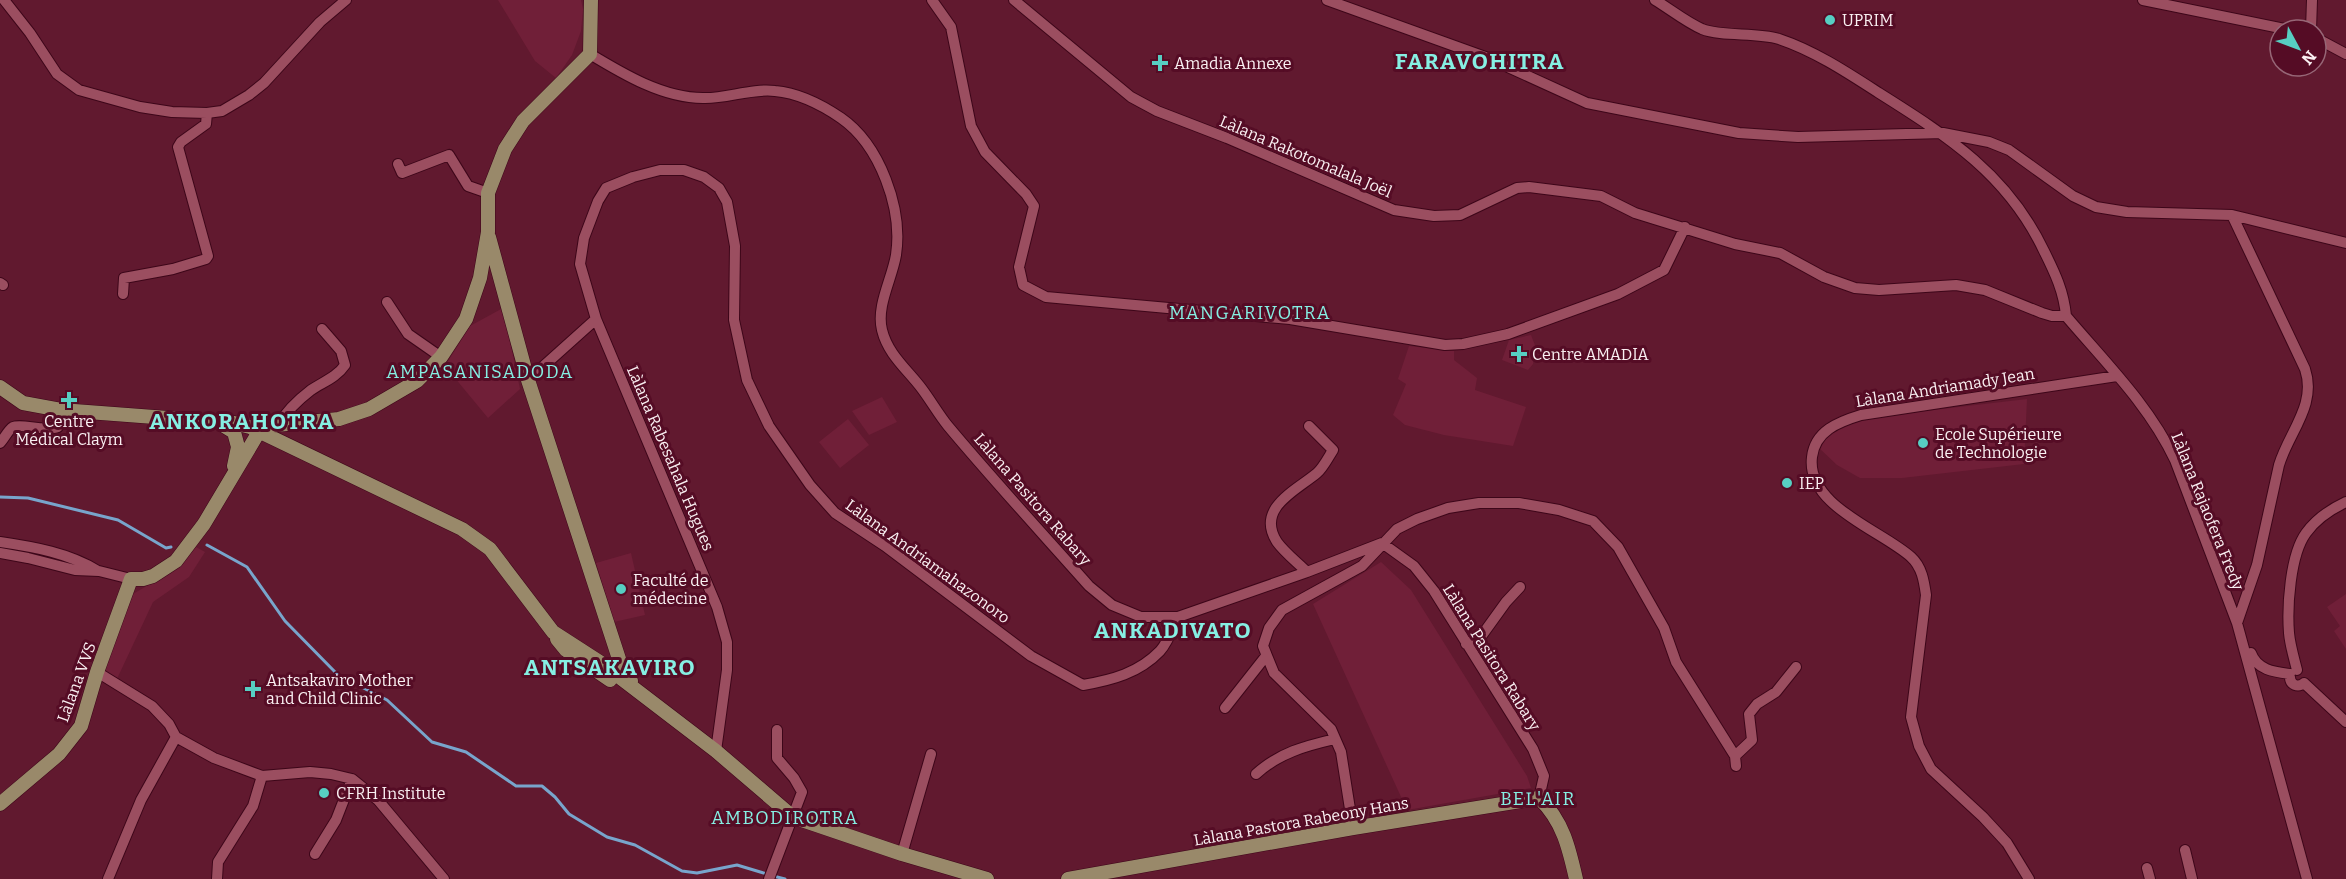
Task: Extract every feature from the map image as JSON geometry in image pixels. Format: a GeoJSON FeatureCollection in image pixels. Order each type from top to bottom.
{"type":"FeatureCollection","features":[{"type":"Feature","properties":{"kind":"main road"},"geometry":{"type":"LineString","coordinates":[[0,387],[22,403],[61,410],[219,422],[277,431],[339,419],[369,409],[417,381],[441,357],[466,319],[480,278],[488,232],[488,193],[505,149],[523,121],[590,54],[591,0]]}},
{"type":"Feature","properties":{"kind":"main road"},"geometry":{"type":"LineString","coordinates":[[488,232],[528,380],[594,575],[615,647],[627,675],[651,702]]}},
{"type":"Feature","properties":{"kind":"main road"},"geometry":{"type":"LineString","coordinates":[[480,278],[488,273],[499,276]]}},
{"type":"Feature","properties":{"kind":"main road"},"geometry":{"type":"LineString","coordinates":[[219,422],[234,432],[238,447],[233,468]]}},
{"type":"Feature","properties":{"kind":"main road"},"geometry":{"type":"LineString","coordinates":[[224,490],[233,468],[255,429]]}},
{"type":"Feature","properties":{"kind":"main road"},"geometry":{"type":"LineString","coordinates":[[131,579],[153,576],[176,561],[204,524],[255,429]]}},
{"type":"Feature","properties":{"kind":"main road"},"geometry":{"type":"LineString","coordinates":[[277,431],[462,529],[490,549],[566,650],[596,665],[651,702],[716,752],[793,817],[902,854],[987,879]]}},
{"type":"Feature","properties":{"kind":"main road","name":"Làlana VVS"},"geometry":{"type":"LineString","coordinates":[[0,804],[59,754],[81,726],[97,672],[131,579]]}},
{"type":"Feature","properties":{"kind":"main road"},"geometry":{"type":"LineString","coordinates":[[596,665],[615,647]]}},
{"type":"Feature","properties":{"kind":"main road"},"geometry":{"type":"LineString","coordinates":[[1539,798],[1552,810],[1561,825],[1576,879]]}},
{"type":"Feature","properties":{"kind":"main road","name":"Làlana Pastora Rabeony Hans"},"geometry":{"type":"LineString","coordinates":[[1068,879],[1353,828],[1539,798]]}},
{"type":"Feature","properties":{"kind":"street"},"geometry":{"type":"LineString","coordinates":[[4,0],[30,33],[57,74],[79,90],[140,107],[172,112],[207,113],[222,111],[264,83],[320,22],[346,0]]}},
{"type":"Feature","properties":{"kind":"street"},"geometry":{"type":"LineString","coordinates":[[932,0],[951,27],[971,126],[985,152],[1026,194],[1034,206],[1019,267],[1023,285],[1046,297],[1290,319],[1445,345],[1463,344],[1508,334],[1618,294],[1664,270],[1685,227]]}},
{"type":"Feature","properties":{"kind":"street","name":"Làlana Rakotomalala Joël"},"geometry":{"type":"LineString","coordinates":[[1014,0],[1131,97],[1145,105],[1394,210],[1434,216],[1460,215],[1517,188],[1529,187],[1601,196],[1635,213],[1735,244],[1780,254],[1824,277],[1855,288],[1879,290],[1956,285],[1985,290],[2052,316],[2066,316]]}},
{"type":"Feature","properties":{"kind":"street"},"geometry":{"type":"LineString","coordinates":[[1327,0],[1488,58],[1587,103],[1739,134],[1798,137],[1943,134],[1989,142],[2009,150],[2073,196],[2096,207],[2127,212],[2232,215],[2346,243]]}},
{"type":"Feature","properties":{"kind":"street"},"geometry":{"type":"LineString","coordinates":[[1655,0],[1703,29],[1778,39],[1834,65],[1943,134],[2006,191],[2025,215],[2057,277],[2065,301],[2066,316]]}},
{"type":"Feature","properties":{"kind":"street"},"geometry":{"type":"LineString","coordinates":[[2312,18],[2313,0]]}},
{"type":"Feature","properties":{"kind":"street"},"geometry":{"type":"LineString","coordinates":[[2150,1],[2268,25]]}},
{"type":"Feature","properties":{"kind":"street"},"geometry":{"type":"LineString","coordinates":[[2328,44],[2346,54]]}},
{"type":"Feature","properties":{"kind":"street","name":"Làlana Pasitora Rabary"},"geometry":{"type":"LineString","coordinates":[[590,54],[635,79],[665,91],[702,99],[774,91],[816,102],[843,119],[858,134],[883,169],[894,204],[896,254],[882,311],[882,330],[894,357],[921,387],[947,424],[1089,586],[1112,605],[1141,617],[1178,617],[1382,543],[1414,566],[1434,591],[1533,749],[1544,776],[1539,798]]}},
{"type":"Feature","properties":{"kind":"street"},"geometry":{"type":"LineString","coordinates":[[123,294],[124,278],[173,269],[206,259],[208,256],[178,147],[180,142],[206,124],[207,113]]}},
{"type":"Feature","properties":{"kind":"street"},"geometry":{"type":"LineString","coordinates":[[398,164],[402,173],[448,155],[468,186],[488,193]]}},
{"type":"Feature","properties":{"kind":"street","name":"Làlana Andriamahazonoro"},"geometry":{"type":"LineString","coordinates":[[596,319],[580,264],[584,238],[598,201],[606,188],[633,177],[660,170],[684,170],[705,177],[719,188],[727,202],[735,246],[734,320],[747,380],[769,426],[810,485],[835,513],[885,546],[1031,656],[1083,685],[1114,679],[1140,668],[1161,649],[1178,617]]}},
{"type":"Feature","properties":{"kind":"street"},"geometry":{"type":"LineString","coordinates":[[2232,215],[2305,369],[2309,387],[2303,413],[2281,458],[2257,565],[2237,623],[2255,663],[2275,672],[2292,674]]}},
{"type":"Feature","properties":{"kind":"street"},"geometry":{"type":"LineString","coordinates":[[387,302],[408,334],[441,357]]}},
{"type":"Feature","properties":{"kind":"street","name":"Làlana Rajaofera Fredy"},"geometry":{"type":"LineString","coordinates":[[2066,316],[2140,401],[2166,441],[2237,623],[2307,879]]}},
{"type":"Feature","properties":{"kind":"street"},"geometry":{"type":"LineString","coordinates":[[528,380],[596,319]]}},
{"type":"Feature","properties":{"kind":"street","name":"Làlana Rabesahala Hugues"},"geometry":{"type":"LineString","coordinates":[[596,319],[724,627],[728,663],[716,752]]}},
{"type":"Feature","properties":{"kind":"street"},"geometry":{"type":"LineString","coordinates":[[277,431],[288,409],[336,375],[345,365],[341,351],[321,329]]}},
{"type":"Feature","properties":{"kind":"street","name":"Làlana Andriamady Jean"},"geometry":{"type":"LineString","coordinates":[[2029,879],[2007,843],[1983,817],[1931,769],[1919,746],[1911,717],[1926,595],[1923,575],[1912,558],[1820,491],[1813,477],[1811,463],[1813,449],[1827,429],[1861,415],[2117,376]]}},
{"type":"Feature","properties":{"kind":"street"},"geometry":{"type":"LineString","coordinates":[[0,443],[12,428],[18,426],[49,430],[58,427],[61,410]]}},
{"type":"Feature","properties":{"kind":"street"},"geometry":{"type":"LineString","coordinates":[[1307,572],[1278,542],[1272,532],[1272,514],[1287,493],[1318,472],[1333,450],[1309,426]]}},
{"type":"Feature","properties":{"kind":"street"},"geometry":{"type":"LineString","coordinates":[[2346,502],[2334,508],[2305,534],[2297,552],[2289,604],[2291,682],[2295,686],[2304,683],[2346,722]]}},
{"type":"Feature","properties":{"kind":"street"},"geometry":{"type":"LineString","coordinates":[[1353,828],[1341,752],[1331,729],[1274,673],[1263,646],[1269,628],[1282,610],[1362,566],[1397,529],[1448,508],[1479,503],[1519,503],[1559,510],[1593,520],[1618,547],[1664,628],[1676,662],[1735,761],[1752,740],[1749,714],[1757,704],[1776,692],[1796,667]]}},
{"type":"Feature","properties":{"kind":"street"},"geometry":{"type":"LineString","coordinates":[[0,542],[32,547],[80,560],[99,571]]}},
{"type":"Feature","properties":{"kind":"street"},"geometry":{"type":"LineString","coordinates":[[0,553],[75,570],[99,571],[131,579]]}},
{"type":"Feature","properties":{"kind":"street"},"geometry":{"type":"LineString","coordinates":[[1466,644],[1480,638],[1520,587]]}},
{"type":"Feature","properties":{"kind":"street"},"geometry":{"type":"LineString","coordinates":[[1224,708],[1266,656]]}},
{"type":"Feature","properties":{"kind":"street"},"geometry":{"type":"LineString","coordinates":[[2251,670],[2264,675],[2292,674]]}},
{"type":"Feature","properties":{"kind":"street"},"geometry":{"type":"LineString","coordinates":[[97,672],[152,706],[169,724],[176,737],[214,758],[262,776],[310,772],[352,779],[378,800],[444,879]]}},
{"type":"Feature","properties":{"kind":"street"},"geometry":{"type":"LineString","coordinates":[[769,879],[802,792],[794,778],[777,758],[777,730]]}},
{"type":"Feature","properties":{"kind":"street"},"geometry":{"type":"LineString","coordinates":[[108,879],[141,801],[176,737]]}},
{"type":"Feature","properties":{"kind":"street"},"geometry":{"type":"LineString","coordinates":[[1256,774],[1269,761],[1289,751],[1335,739]]}},
{"type":"Feature","properties":{"kind":"street"},"geometry":{"type":"LineString","coordinates":[[902,854],[931,754]]}},
{"type":"Feature","properties":{"kind":"street"},"geometry":{"type":"LineString","coordinates":[[217,879],[218,862],[253,806],[262,776]]}},
{"type":"Feature","properties":{"kind":"street"},"geometry":{"type":"LineString","coordinates":[[315,855],[336,820],[352,779]]}},
{"type":"Feature","properties":{"kind":"street"},"geometry":{"type":"LineString","coordinates":[[2185,850],[2192,879]]}},
{"type":"Feature","properties":{"kind":"shaded area"},"geometry":{"type":"Polygon","coordinates":[[[498,0],[581,0],[583,9],[581,31],[572,55],[556,78],[535,61],[498,0]]]}},
{"type":"Feature","properties":{"kind":"shaded area"},"geometry":{"type":"Polygon","coordinates":[[[503,308],[520,389],[488,418],[445,366],[470,326],[503,308]]]}},
{"type":"Feature","properties":{"kind":"shaded area","name":"Centre AMADIA"},"geometry":{"type":"Polygon","coordinates":[[[1531,335],[1536,348],[1533,364],[1528,370],[1502,360],[1509,340],[1531,335]]]}},
{"type":"Feature","properties":{"kind":"shaded area"},"geometry":{"type":"Polygon","coordinates":[[[1409,346],[1454,351],[1454,360],[1477,378],[1475,390],[1526,407],[1513,446],[1444,435],[1405,425],[1393,415],[1406,384],[1398,379],[1409,346]]]}},
{"type":"Feature","properties":{"kind":"shaded area"},"geometry":{"type":"Polygon","coordinates":[[[882,397],[897,422],[869,435],[852,411],[882,397]]]}},
{"type":"Feature","properties":{"kind":"shaded area","name":"Ecole Supérieure de Technologie"},"geometry":{"type":"Polygon","coordinates":[[[2027,399],[2024,464],[1902,478],[1860,478],[1837,465],[1818,447],[1823,438],[1837,428],[1874,417],[2027,399]]]}},
{"type":"Feature","properties":{"kind":"shaded area"},"geometry":{"type":"Polygon","coordinates":[[[848,419],[869,445],[840,468],[819,442],[848,419]]]}},
{"type":"Feature","properties":{"kind":"shaded area"},"geometry":{"type":"Polygon","coordinates":[[[196,547],[205,552],[189,577],[153,602],[116,681],[102,674],[133,594],[181,566],[196,547]]]}},
{"type":"Feature","properties":{"kind":"shaded area","name":"Faculté de médecine"},"geometry":{"type":"Polygon","coordinates":[[[631,553],[645,615],[614,622],[596,563],[631,553]]]}},
{"type":"Feature","properties":{"kind":"shaded area"},"geometry":{"type":"Polygon","coordinates":[[[1381,562],[1411,590],[1527,776],[1531,788],[1407,810],[1313,604],[1381,562]]]}},
{"type":"Feature","properties":{"kind":"shaded area"},"geometry":{"type":"Polygon","coordinates":[[[2346,594],[2346,649],[2334,631],[2340,626],[2327,607],[2346,594]]]}},
{"type":"Feature","properties":{"kind":"waterway"},"geometry":{"type":"LineString","coordinates":[[0,497],[28,498],[118,520],[166,548],[171,547]]}},
{"type":"Feature","properties":{"kind":"waterway"},"geometry":{"type":"LineString","coordinates":[[207,545],[247,567],[285,621],[338,675],[387,700],[432,742],[466,752],[516,786],[542,786],[569,814],[607,837],[635,845],[682,871],[697,873],[737,865],[767,874]]}},
{"type":"Feature","properties":{"kind":"waterway"},"geometry":{"type":"LineString","coordinates":[[773,876],[785,879]]}},
{"type":"Feature","properties":{"kind":"place","name":"UPRIM"},"geometry":{"type":"Point","coordinates":[1830,20]}},
{"type":"Feature","properties":{"kind":"place","name":"Amadia Annexe"},"geometry":{"type":"Point","coordinates":[1160,63]}},
{"type":"Feature","properties":{"kind":"place","name":"Centre AMADIA"},"geometry":{"type":"Point","coordinates":[1519,354]}},
{"type":"Feature","properties":{"kind":"place","name":"Centre Médical Claym"},"geometry":{"type":"Point","coordinates":[69,400]}},
{"type":"Feature","properties":{"kind":"place","name":"Ecole Supérieure de Technologie"},"geometry":{"type":"Point","coordinates":[1923,443]}},
{"type":"Feature","properties":{"kind":"place","name":"IEP"},"geometry":{"type":"Point","coordinates":[1787,483]}},
{"type":"Feature","properties":{"kind":"place","name":"Faculté de médecine"},"geometry":{"type":"Point","coordinates":[621,589]}},
{"type":"Feature","properties":{"kind":"place","name":"Antsakaviro Mother and Child Clinic"},"geometry":{"type":"Point","coordinates":[253,689]}},
{"type":"Feature","properties":{"kind":"place","name":"CFRH Institute"},"geometry":{"type":"Point","coordinates":[324,793]}},
{"type":"Feature","properties":{"kind":"district","name":"FARAVOHITRA"},"geometry":{"type":"Point","coordinates":[1480,61]}},
{"type":"Feature","properties":{"kind":"district","name":"MANGARIVOTRA"},"geometry":{"type":"Point","coordinates":[1250,313]}},
{"type":"Feature","properties":{"kind":"district","name":"AMPASANISADODA"},"geometry":{"type":"Point","coordinates":[480,372]}},
{"type":"Feature","properties":{"kind":"district","name":"ANKORAHOTRA"},"geometry":{"type":"Point","coordinates":[242,421]}},
{"type":"Feature","properties":{"kind":"district","name":"ANKADIVATO"},"geometry":{"type":"Point","coordinates":[1173,630]}},
{"type":"Feature","properties":{"kind":"district","name":"ANTSAKAVIRO"},"geometry":{"type":"Point","coordinates":[610,667]}},
{"type":"Feature","properties":{"kind":"district","name":"BEL'AIR"},"geometry":{"type":"Point","coordinates":[1538,799]}},
{"type":"Feature","properties":{"kind":"district","name":"AMBODIROTRA"},"geometry":{"type":"Point","coordinates":[785,818]}}]}
